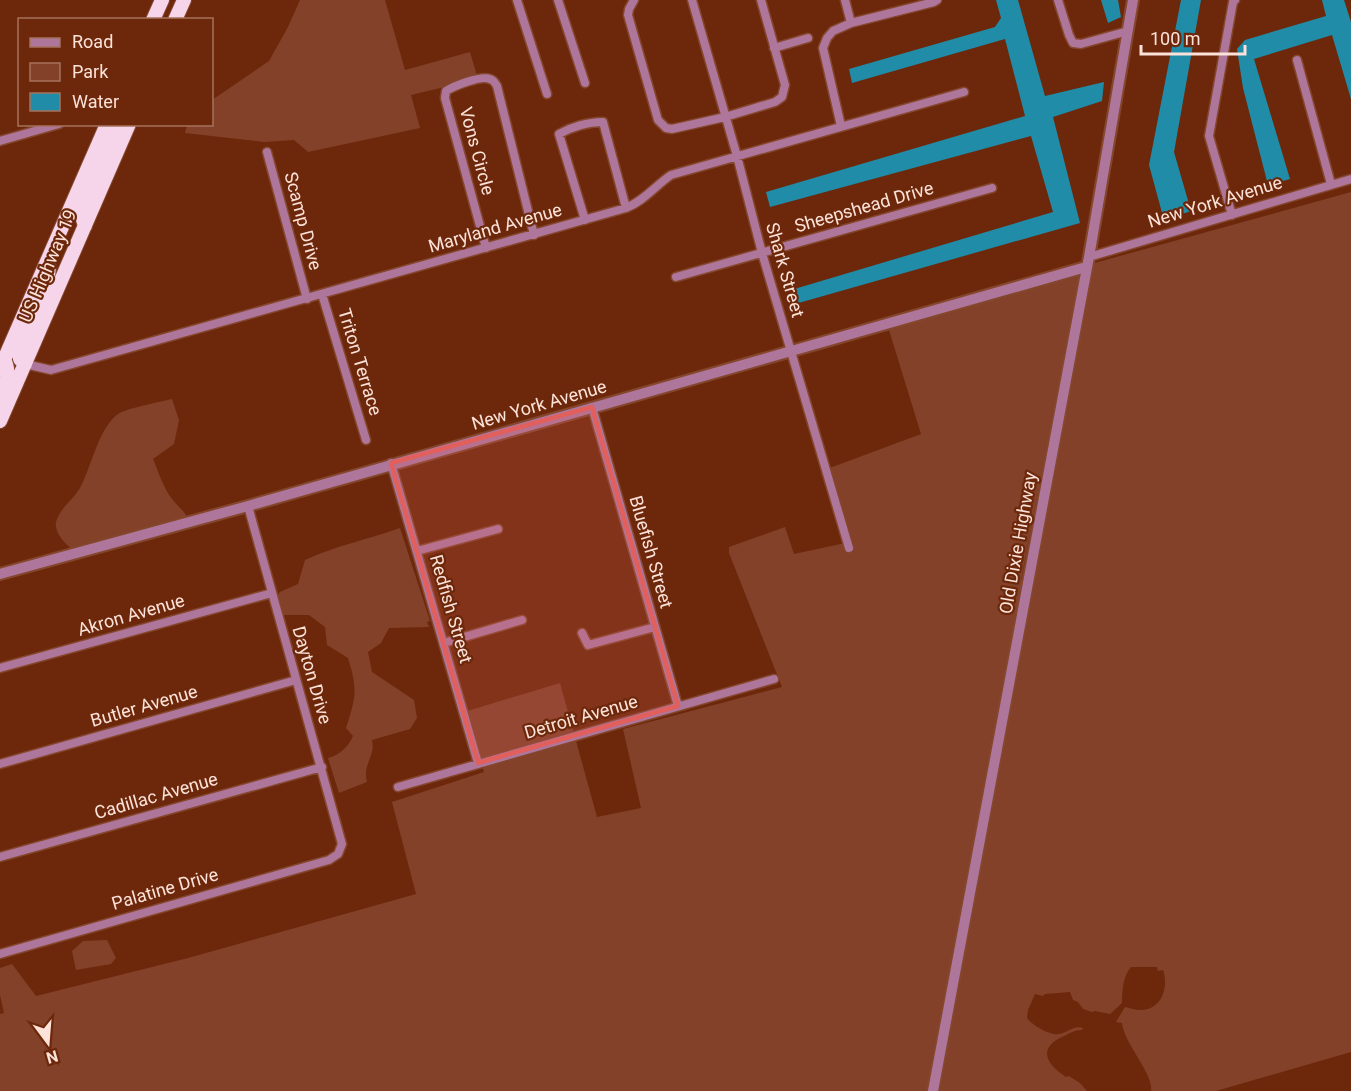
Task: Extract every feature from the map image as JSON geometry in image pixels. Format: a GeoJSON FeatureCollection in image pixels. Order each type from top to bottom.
{"type":"FeatureCollection","features":[{"type":"Feature","properties":{"kind":"highway"},"geometry":{"type":"LineString","coordinates":[[154,18],[162,0]]}},
{"type":"Feature","properties":{"kind":"highway"},"geometry":{"type":"LineString","coordinates":[[176,18],[184,0]]}},
{"type":"Feature","properties":{"kind":"highway","name":"US Highway 19"},"geometry":{"type":"LineString","coordinates":[[2,364],[106,126]]}},
{"type":"Feature","properties":{"kind":"highway"},"geometry":{"type":"LineString","coordinates":[[85,226],[80,210],[110,143],[114,126]]}},
{"type":"Feature","properties":{"kind":"highway","name":"US Highway 19"},"geometry":{"type":"LineString","coordinates":[[0,421],[128,126]]}},
{"type":"Feature","properties":{"kind":"highway"},"geometry":{"type":"LineString","coordinates":[[25,364],[20,359],[19,351],[47,286],[50,255]]}},
{"type":"Feature","properties":{"kind":"highway"},"geometry":{"type":"LineString","coordinates":[[0,397],[9,376],[8,368],[2,364]]}},
{"type":"Feature","properties":{"kind":"street"},"geometry":{"type":"LineString","coordinates":[[517,0],[547,94]]}},
{"type":"Feature","properties":{"kind":"street"},"geometry":{"type":"LineString","coordinates":[[558,0],[585,83]]}},
{"type":"Feature","properties":{"kind":"street"},"geometry":{"type":"LineString","coordinates":[[634,0],[628,15],[658,120],[666,128],[680,129],[775,102],[782,97],[784,85],[761,0]]}},
{"type":"Feature","properties":{"kind":"street","name":"Shark Street"},"geometry":{"type":"LineString","coordinates":[[692,0],[762,253],[849,548]]}},
{"type":"Feature","properties":{"kind":"street"},"geometry":{"type":"LineString","coordinates":[[845,0],[851,23]]}},
{"type":"Feature","properties":{"kind":"street"},"geometry":{"type":"LineString","coordinates":[[842,126],[823,48],[826,38],[833,31],[851,23],[937,0]]}},
{"type":"Feature","properties":{"kind":"street"},"geometry":{"type":"LineString","coordinates":[[1058,0],[1073,43],[1081,44],[1128,31]]}},
{"type":"Feature","properties":{"kind":"street","name":"Old Dixie Highway"},"geometry":{"type":"LineString","coordinates":[[933,1091],[1087,262],[1133,0]]}},
{"type":"Feature","properties":{"kind":"street"},"geometry":{"type":"LineString","coordinates":[[1232,214],[1209,136],[1235,0]]}},
{"type":"Feature","properties":{"kind":"street"},"geometry":{"type":"LineString","coordinates":[[774,48],[808,38]]}},
{"type":"Feature","properties":{"kind":"street"},"geometry":{"type":"LineString","coordinates":[[1297,60],[1331,184]]}},
{"type":"Feature","properties":{"kind":"street","name":"Vons Circle"},"geometry":{"type":"LineString","coordinates":[[486,248],[445,98],[446,92],[450,89],[476,80],[488,78],[493,80],[497,86],[534,234]]}},
{"type":"Feature","properties":{"kind":"street","name":"Maryland Avenue"},"geometry":{"type":"LineString","coordinates":[[25,364],[51,370],[585,220],[642,201],[657,185],[671,175],[964,92]]}},
{"type":"Feature","properties":{"kind":"street"},"geometry":{"type":"LineString","coordinates":[[585,220],[559,134],[585,124],[603,122],[626,208]]}},
{"type":"Feature","properties":{"kind":"street"},"geometry":{"type":"LineString","coordinates":[[0,141],[52,126]]}},
{"type":"Feature","properties":{"kind":"street","name":"Scamp Drive"},"geometry":{"type":"LineString","coordinates":[[267,152],[307,299]]}},
{"type":"Feature","properties":{"kind":"street","name":"New York Avenue"},"geometry":{"type":"LineString","coordinates":[[0,574],[248,506],[391,463],[791,350],[1087,262],[1232,214],[1351,179]]}},
{"type":"Feature","properties":{"kind":"street","name":"Sheepshead Drive"},"geometry":{"type":"LineString","coordinates":[[676,277],[992,188]]}},
{"type":"Feature","properties":{"kind":"street","name":"Triton Terrace"},"geometry":{"type":"LineString","coordinates":[[322,294],[366,440]]}},
{"type":"Feature","properties":{"kind":"street","name":"Bluefish Street"},"geometry":{"type":"LineString","coordinates":[[592,407],[678,706]]}},
{"type":"Feature","properties":{"kind":"street","name":"Redfish Street"},"geometry":{"type":"LineString","coordinates":[[391,463],[478,764]]}},
{"type":"Feature","properties":{"kind":"street","name":"Dayton Drive"},"geometry":{"type":"LineString","coordinates":[[248,506],[342,844],[338,854]]}},
{"type":"Feature","properties":{"kind":"street"},"geometry":{"type":"LineString","coordinates":[[417,551],[498,529]]}},
{"type":"Feature","properties":{"kind":"street","name":"Akron Avenue"},"geometry":{"type":"LineString","coordinates":[[0,668],[272,593]]}},
{"type":"Feature","properties":{"kind":"street"},"geometry":{"type":"LineString","coordinates":[[444,643],[522,620]]}},
{"type":"Feature","properties":{"kind":"street"},"geometry":{"type":"LineString","coordinates":[[582,633],[588,645],[655,627]]}},
{"type":"Feature","properties":{"kind":"street","name":"Detroit Avenue"},"geometry":{"type":"LineString","coordinates":[[398,787],[774,679]]}},
{"type":"Feature","properties":{"kind":"street","name":"Butler Avenue"},"geometry":{"type":"LineString","coordinates":[[0,764],[296,680]]}},
{"type":"Feature","properties":{"kind":"street","name":"Cadillac Avenue"},"geometry":{"type":"LineString","coordinates":[[0,857],[322,767]]}},
{"type":"Feature","properties":{"kind":"street","name":"Palatine Drive"},"geometry":{"type":"LineString","coordinates":[[0,954],[329,860],[338,854]]}},
{"type":"Feature","properties":{"kind":"highlighted area"},"geometry":{"type":"Polygon","coordinates":[[[592,407],[678,706],[478,763],[391,463],[592,407]]]}},
{"type":"Feature","properties":{"kind":"green space"},"geometry":{"type":"Polygon","coordinates":[[[300,0],[385,0],[405,70],[470,52],[478,79],[411,95],[420,128],[308,152],[294,140],[264,142],[185,133],[187,126],[213,126],[213,99],[269,61],[300,0]]]}},
{"type":"Feature","properties":{"kind":"green space"},"geometry":{"type":"Polygon","coordinates":[[[1351,192],[1351,1052],[1216,1091],[1151,1091],[1148,1076],[1128,1040],[1122,1023],[1116,1022],[1125,1007],[1138,1010],[1148,1009],[1159,1002],[1164,990],[1165,977],[1163,970],[1158,971],[1157,967],[1131,967],[1125,979],[1122,1003],[1110,1014],[1083,1009],[1078,1002],[1073,1000],[1070,992],[1043,996],[1035,994],[1028,1010],[1029,1021],[1051,1033],[1059,1034],[1083,1028],[1055,1041],[1047,1051],[1047,1056],[1059,1072],[1080,1083],[1087,1091],[937,1091],[1091,264],[1351,192]]]}},
{"type":"Feature","properties":{"kind":"green space"},"geometry":{"type":"Polygon","coordinates":[[[1081,272],[1021,580],[1024,580],[929,1091],[0,1091],[0,1014],[4,1013],[0,995],[0,968],[12,964],[36,996],[188,958],[416,894],[392,802],[484,772],[464,712],[560,683],[597,817],[641,808],[623,729],[782,687],[729,553],[729,547],[785,527],[794,554],[850,542],[827,469],[921,434],[889,330],[1081,272]]]}},
{"type":"Feature","properties":{"kind":"green space"},"geometry":{"type":"Polygon","coordinates":[[[172,399],[179,420],[174,444],[153,459],[169,494],[187,517],[72,549],[58,534],[56,522],[82,484],[111,420],[118,414],[136,407],[172,399]]]}},
{"type":"Feature","properties":{"kind":"green space"},"geometry":{"type":"Polygon","coordinates":[[[400,528],[430,621],[427,622],[429,627],[389,628],[381,643],[368,652],[372,672],[414,700],[417,718],[410,729],[372,740],[373,746],[366,771],[367,782],[339,793],[328,758],[343,750],[353,736],[346,728],[354,693],[348,658],[327,645],[325,627],[309,615],[283,615],[272,603],[280,592],[298,584],[305,560],[400,528]]]}},
{"type":"Feature","properties":{"kind":"green space"},"geometry":{"type":"Polygon","coordinates":[[[107,940],[116,958],[111,964],[76,970],[72,951],[83,941],[107,940]]]}},
{"type":"Feature","properties":{"kind":"water"},"geometry":{"type":"Polygon","coordinates":[[[996,0],[1018,0],[1045,96],[1104,82],[1102,101],[1053,117],[1080,223],[795,304],[791,290],[1053,212],[1031,136],[770,207],[766,192],[1025,116],[1005,39],[852,83],[849,69],[995,27],[1001,18],[996,0]]]}},
{"type":"Feature","properties":{"kind":"water"},"geometry":{"type":"Polygon","coordinates":[[[1101,0],[1118,0],[1121,17],[1108,23],[1101,0]]]}},
{"type":"Feature","properties":{"kind":"water"},"geometry":{"type":"Polygon","coordinates":[[[1181,0],[1201,0],[1174,152],[1191,211],[1164,220],[1149,165],[1181,0]]]}},
{"type":"Feature","properties":{"kind":"water"},"geometry":{"type":"Polygon","coordinates":[[[1322,0],[1344,0],[1351,22],[1351,99],[1332,35],[1254,59],[1290,179],[1268,185],[1243,88],[1237,49],[1245,40],[1326,16],[1322,0]]]}}]}
